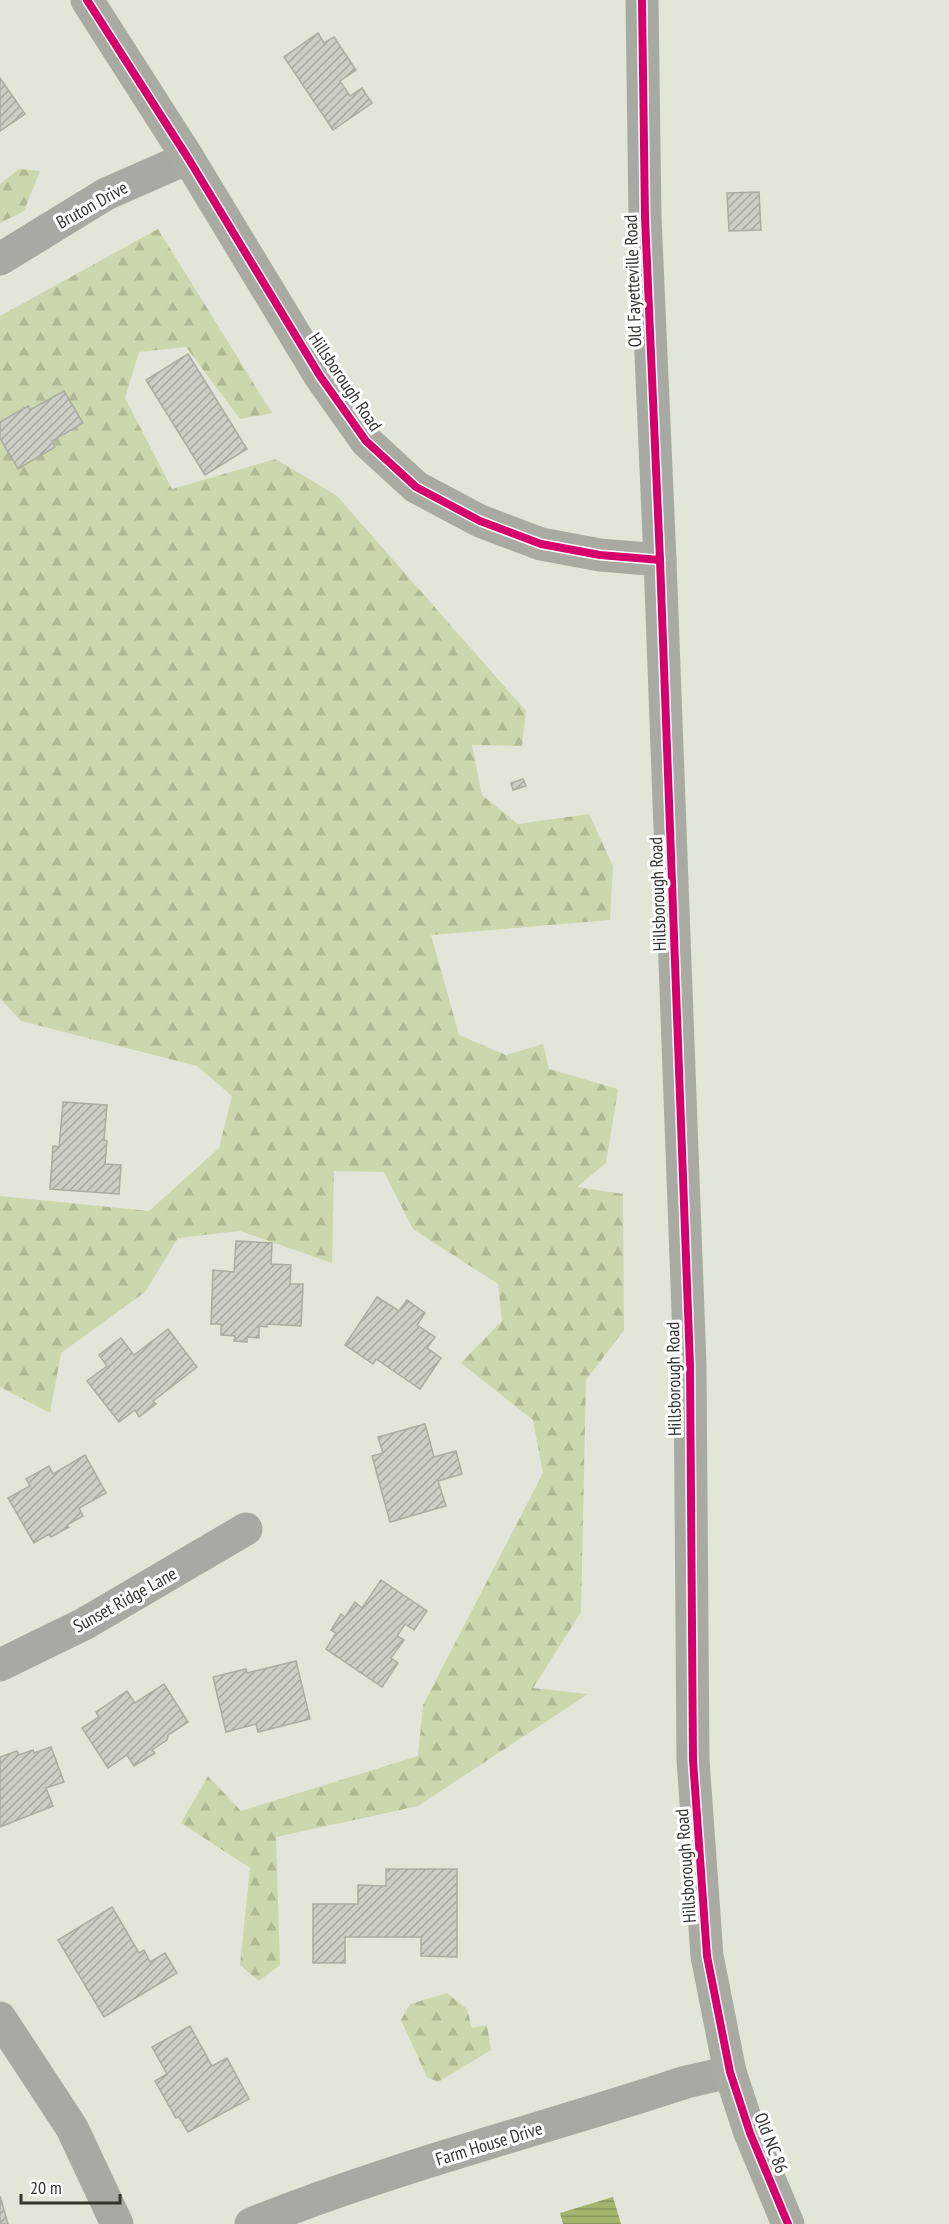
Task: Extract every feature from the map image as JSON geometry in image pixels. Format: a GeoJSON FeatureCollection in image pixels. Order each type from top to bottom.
{"type":"FeatureCollection","features":[{"type":"Feature","properties":{"kind":"main road","name":"Hillsborough Road"},"geometry":{"type":"LineString","coordinates":[[87,0],[189,158],[320,376],[366,441],[416,487],[476,519],[542,544],[600,555],[660,560],[690,1365],[693,1760],[707,1956],[730,2072]]}},
{"type":"Feature","properties":{"kind":"main road","name":"Old NC 86"},"geometry":{"type":"LineString","coordinates":[[730,2072],[750,2133],[788,2224]]}},
{"type":"Feature","properties":{"kind":"street","name":"Old Fayetteville Road"},"geometry":{"type":"LineString","coordinates":[[642,0],[645,217],[660,560]]}},
{"type":"Feature","properties":{"kind":"street","name":"Bruton Drive"},"geometry":{"type":"LineString","coordinates":[[0,260],[106,194],[189,158]]}},
{"type":"Feature","properties":{"kind":"street","name":"Sunset Ridge Lane"},"geometry":{"type":"LineString","coordinates":[[0,1665],[84,1624],[246,1529]]}},
{"type":"Feature","properties":{"kind":"street"},"geometry":{"type":"LineString","coordinates":[[0,2018],[72,2128],[117,2224]]}},
{"type":"Feature","properties":{"kind":"street","name":"Farm House Drive"},"geometry":{"type":"LineString","coordinates":[[250,2224],[318,2197],[686,2082],[730,2072]]}},
{"type":"Feature","properties":{"kind":"green space"},"geometry":{"type":"Polygon","coordinates":[[[19,169],[40,171],[24,211],[0,223],[0,184],[19,169]]]}},
{"type":"Feature","properties":{"kind":"green space"},"geometry":{"type":"Polygon","coordinates":[[[158,229],[272,413],[240,419],[186,347],[139,352],[125,398],[172,489],[276,459],[337,496],[526,711],[522,746],[472,745],[482,795],[518,824],[589,814],[613,866],[610,920],[431,935],[459,1035],[506,1055],[543,1044],[549,1069],[618,1089],[606,1163],[577,1187],[623,1194],[624,1330],[586,1380],[581,1612],[533,1688],[588,1694],[418,1806],[276,1837],[280,1965],[259,1981],[240,1965],[250,1868],[181,1823],[208,1776],[241,1811],[418,1756],[423,1705],[543,1473],[533,1420],[461,1363],[502,1321],[498,1284],[413,1229],[384,1172],[334,1171],[332,1263],[240,1231],[178,1238],[145,1292],[61,1353],[50,1413],[0,1387],[0,1196],[149,1211],[219,1148],[232,1096],[197,1066],[21,1021],[0,998],[0,316],[158,229]]]}},
{"type":"Feature","properties":{"kind":"green space"},"geometry":{"type":"Polygon","coordinates":[[[447,1993],[467,2009],[472,2028],[487,2025],[491,2050],[438,2082],[427,2077],[401,2020],[410,2004],[447,1993]]]}},
{"type":"Feature","properties":{"kind":"shaded area"},"geometry":{"type":"Polygon","coordinates":[[[613,2197],[621,2224],[563,2224],[560,2213],[613,2197]]]}},
{"type":"Feature","properties":{"kind":"building"},"geometry":{"type":"Polygon","coordinates":[[[318,33],[324,43],[334,37],[356,70],[340,81],[350,96],[362,88],[372,103],[333,130],[284,57],[318,33]]]}},
{"type":"Feature","properties":{"kind":"building"},"geometry":{"type":"Polygon","coordinates":[[[0,78],[25,114],[0,131],[0,78]]]}},
{"type":"Feature","properties":{"kind":"building"},"geometry":{"type":"Polygon","coordinates":[[[759,192],[761,230],[729,231],[727,193],[759,192]]]}},
{"type":"Feature","properties":{"kind":"building"},"geometry":{"type":"Polygon","coordinates":[[[188,354],[247,449],[205,475],[146,380],[188,354]]]}},
{"type":"Feature","properties":{"kind":"building"},"geometry":{"type":"Polygon","coordinates":[[[64,391],[83,423],[52,441],[55,447],[18,469],[0,438],[0,422],[28,406],[30,410],[64,391]]]}},
{"type":"Feature","properties":{"kind":"building"},"geometry":{"type":"Polygon","coordinates":[[[523,779],[526,786],[513,790],[511,783],[523,779]]]}},
{"type":"Feature","properties":{"kind":"building"},"geometry":{"type":"Polygon","coordinates":[[[63,1102],[107,1105],[104,1140],[107,1141],[105,1164],[121,1165],[119,1194],[50,1189],[53,1146],[59,1147],[63,1102]]]}},
{"type":"Feature","properties":{"kind":"building"},"geometry":{"type":"Polygon","coordinates":[[[236,1241],[272,1243],[271,1264],[291,1265],[290,1284],[303,1284],[301,1326],[267,1324],[267,1327],[259,1326],[259,1338],[247,1337],[247,1342],[234,1341],[235,1336],[221,1335],[221,1324],[211,1324],[213,1270],[234,1272],[236,1241]]]}},
{"type":"Feature","properties":{"kind":"building"},"geometry":{"type":"Polygon","coordinates":[[[377,1297],[399,1311],[407,1300],[425,1313],[417,1325],[435,1337],[427,1348],[441,1358],[420,1389],[376,1359],[373,1364],[345,1345],[377,1297]]]}},
{"type":"Feature","properties":{"kind":"building"},"geometry":{"type":"Polygon","coordinates":[[[168,1329],[197,1367],[153,1401],[156,1404],[139,1417],[135,1410],[119,1422],[87,1381],[107,1366],[99,1355],[121,1338],[134,1355],[168,1329]]]}},
{"type":"Feature","properties":{"kind":"building"},"geometry":{"type":"Polygon","coordinates":[[[425,1424],[434,1457],[456,1451],[462,1474],[438,1481],[446,1506],[390,1522],[372,1456],[383,1453],[378,1437],[425,1424]]]}},
{"type":"Feature","properties":{"kind":"building"},"geometry":{"type":"Polygon","coordinates":[[[85,1455],[106,1493],[79,1508],[83,1516],[67,1525],[69,1527],[51,1537],[49,1534],[34,1543],[8,1498],[30,1486],[26,1479],[49,1466],[53,1474],[85,1455]]]}},
{"type":"Feature","properties":{"kind":"building"},"geometry":{"type":"Polygon","coordinates":[[[381,1580],[427,1611],[414,1630],[405,1624],[397,1636],[404,1640],[391,1658],[398,1663],[382,1687],[326,1649],[336,1633],[331,1630],[341,1614],[345,1617],[355,1602],[362,1608],[381,1580]]]}},
{"type":"Feature","properties":{"kind":"building"},"geometry":{"type":"Polygon","coordinates":[[[296,1661],[310,1719],[258,1732],[256,1724],[226,1732],[213,1677],[246,1669],[247,1673],[296,1661]]]}},
{"type":"Feature","properties":{"kind":"building"},"geometry":{"type":"Polygon","coordinates":[[[164,1684],[188,1722],[168,1735],[167,1740],[152,1750],[155,1753],[134,1766],[127,1755],[108,1768],[82,1728],[99,1717],[96,1712],[127,1691],[135,1703],[164,1684]]]}},
{"type":"Feature","properties":{"kind":"building"},"geometry":{"type":"Polygon","coordinates":[[[51,1747],[64,1782],[46,1788],[53,1806],[0,1827],[0,1757],[17,1751],[19,1755],[33,1750],[34,1753],[51,1747]]]}},
{"type":"Feature","properties":{"kind":"building"},"geometry":{"type":"Polygon","coordinates":[[[386,1869],[457,1869],[457,1957],[421,1956],[421,1937],[345,1937],[345,1963],[313,1963],[313,1904],[358,1904],[358,1885],[386,1886],[386,1869]]]}},
{"type":"Feature","properties":{"kind":"building"},"geometry":{"type":"Polygon","coordinates":[[[112,1907],[139,1953],[144,1950],[150,1962],[165,1953],[177,1973],[104,2017],[58,1940],[112,1907]]]}},
{"type":"Feature","properties":{"kind":"building"},"geometry":{"type":"Polygon","coordinates":[[[190,2026],[212,2066],[227,2058],[249,2099],[188,2132],[179,2117],[176,2118],[155,2081],[167,2074],[152,2047],[190,2026]]]}},
{"type":"Feature","properties":{"kind":"building"},"geometry":{"type":"Polygon","coordinates":[[[0,2196],[8,2224],[0,2224],[0,2196]]]}},
{"type":"Feature","properties":{"kind":"cycle path"},"geometry":{"type":"LineString","coordinates":[[87,0],[188,158],[320,376],[366,441],[416,487],[480,521],[541,544],[600,555],[660,560]]}},
{"type":"Feature","properties":{"kind":"cycle path"},"geometry":{"type":"LineString","coordinates":[[642,0],[645,217],[690,1365],[693,1760],[707,1956],[730,2072],[750,2133],[788,2224]]}}]}
